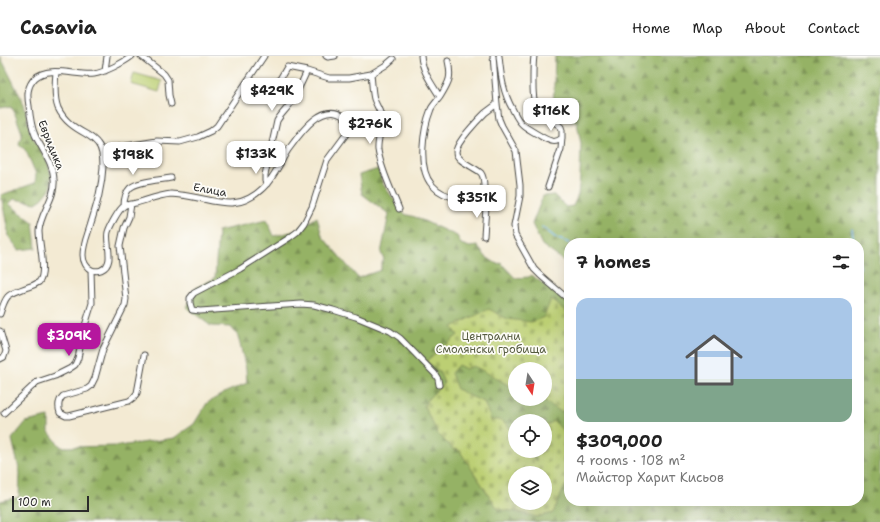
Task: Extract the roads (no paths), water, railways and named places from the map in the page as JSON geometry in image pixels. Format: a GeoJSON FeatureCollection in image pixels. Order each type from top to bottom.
{"type":"FeatureCollection","features":[{"type":"Feature","properties":{"kind":"street"},"geometry":{"type":"LineString","coordinates":[[105,71],[107,56]]}},
{"type":"Feature","properties":{"kind":"street"},"geometry":{"type":"LineString","coordinates":[[132,56],[105,71],[94,74],[56,72],[55,85],[58,108],[72,126],[93,138],[102,150],[103,163],[100,195],[84,248],[83,257],[86,265],[91,270],[102,270],[109,260],[108,233],[124,206],[124,198],[130,187],[138,184],[171,178]]}},
{"type":"Feature","properties":{"kind":"street"},"geometry":{"type":"LineString","coordinates":[[141,56],[164,74],[168,80],[171,104]]}},
{"type":"Feature","properties":{"kind":"street"},"geometry":{"type":"LineString","coordinates":[[102,150],[156,141],[180,142],[198,137],[211,131],[217,126],[264,56]]}},
{"type":"Feature","properties":{"kind":"street"},"geometry":{"type":"LineString","coordinates":[[326,56],[335,56]]}},
{"type":"Feature","properties":{"kind":"street"},"geometry":{"type":"LineString","coordinates":[[422,56],[425,72],[440,97]]}},
{"type":"Feature","properties":{"kind":"street"},"geometry":{"type":"LineString","coordinates":[[493,56],[497,104],[500,119],[502,126],[516,151],[520,196],[514,226],[515,235],[534,269],[564,296]]}},
{"type":"Feature","properties":{"kind":"street"},"geometry":{"type":"LineString","coordinates":[[500,56],[500,73],[504,91],[518,120],[523,125],[553,142],[562,138]]}},
{"type":"Feature","properties":{"kind":"street"},"geometry":{"type":"LineString","coordinates":[[534,56],[533,95],[535,105],[541,114],[561,127],[562,130],[561,148],[548,187]]}},
{"type":"Feature","properties":{"kind":"street"},"geometry":{"type":"LineString","coordinates":[[277,84],[287,67],[329,78],[350,78],[371,74],[393,59]]}},
{"type":"Feature","properties":{"kind":"street"},"geometry":{"type":"LineString","coordinates":[[448,61],[450,74],[448,84],[432,108],[427,122],[423,150],[424,162],[429,181],[441,193],[454,197],[475,199],[482,197],[484,193],[484,181],[481,173],[461,160],[456,152],[460,142],[485,113],[497,104]]}},
{"type":"Feature","properties":{"kind":"street"},"geometry":{"type":"LineString","coordinates":[[267,184],[265,175],[277,121],[294,99],[307,71]]}},
{"type":"Feature","properties":{"kind":"street","name":"Евридика"},"geometry":{"type":"LineString","coordinates":[[0,314],[7,297],[39,281],[43,272],[39,230],[53,193],[55,181],[52,168],[35,135],[31,123],[27,95],[30,84],[36,76],[44,72],[56,72]]}},
{"type":"Feature","properties":{"kind":"street"},"geometry":{"type":"LineString","coordinates":[[371,74],[374,98],[381,118],[378,150],[399,210]]}},
{"type":"Feature","properties":{"kind":"street","name":"Елица"},"geometry":{"type":"LineString","coordinates":[[124,206],[172,194],[229,204],[248,199],[267,184],[297,138],[313,121],[322,114],[331,113],[341,115],[348,120],[349,128],[347,133],[326,160],[312,207],[301,228],[289,238],[240,269],[194,293],[190,298],[190,306],[192,310],[208,311],[301,304],[314,305],[356,317],[390,331],[400,338],[435,374],[439,385]]}},
{"type":"Feature","properties":{"kind":"street"},"geometry":{"type":"LineString","coordinates":[[482,197],[486,207],[484,236]]}},
{"type":"Feature","properties":{"kind":"street"},"geometry":{"type":"LineString","coordinates":[[131,204],[129,218],[124,228],[120,246],[126,299],[125,305],[103,349],[95,378],[91,386],[87,389],[63,396],[59,403],[60,413],[69,416],[129,401],[137,393],[144,355]]}},
{"type":"Feature","properties":{"kind":"street"},"geometry":{"type":"LineString","coordinates":[[4,413],[36,382],[55,376],[75,365],[78,358],[82,332],[92,303],[91,270]]}},
{"type":"Feature","properties":{"kind":"street"},"geometry":{"type":"LineString","coordinates":[[0,330],[6,351],[4,357],[0,359]]}},
{"type":"Feature","properties":{"kind":"waterway"},"geometry":{"type":"LineString","coordinates":[[542,227],[556,238],[564,241]]}},
{"type":"Feature","properties":{"kind":"waterway"},"geometry":{"type":"LineString","coordinates":[[852,229],[853,238]]}},
{"type":"Feature","properties":{"kind":"park label","name":"Централни Смолянски гробища"},"geometry":{"type":"Point","coordinates":[491,342]}}]}
